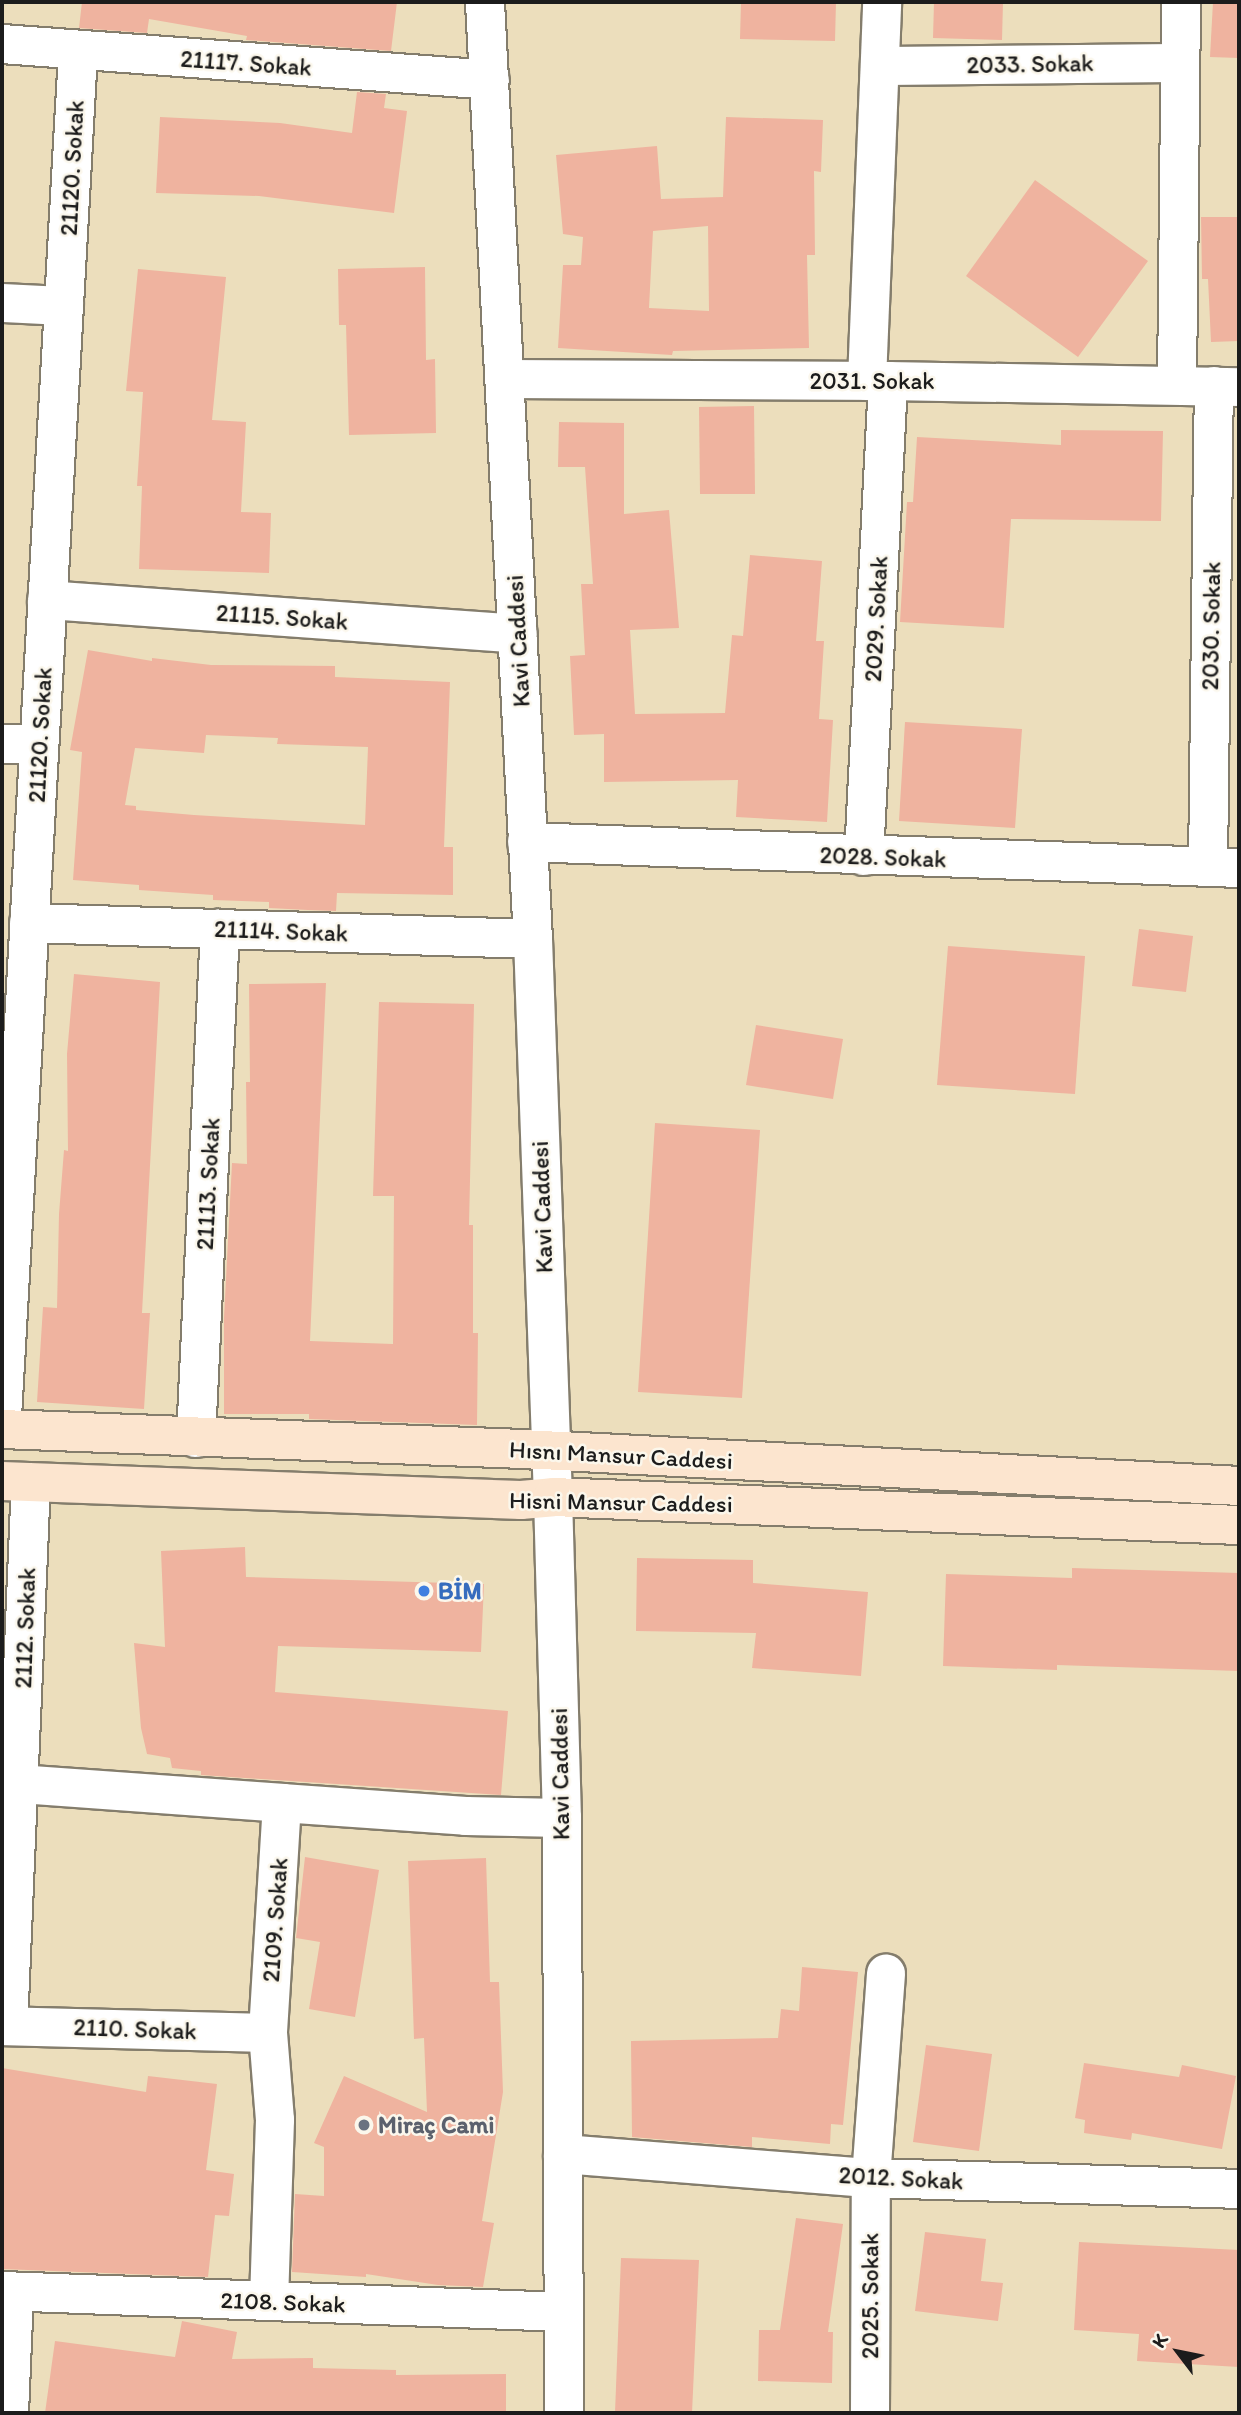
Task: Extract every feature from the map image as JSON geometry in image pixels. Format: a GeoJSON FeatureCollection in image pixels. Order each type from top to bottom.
{"type":"FeatureCollection","features":[{"type":"Feature","properties":{"kind":"main road","name":"Hısnı Mansur Caddesi"},"geometry":{"type":"LineString","coordinates":[[2,1429],[551,1452],[1239,1486]]}},
{"type":"Feature","properties":{"kind":"main road","name":"Hisni Mansur Caddesi"},"geometry":{"type":"LineString","coordinates":[[17,1481],[508,1500],[553,1497],[1239,1525]]}},
{"type":"Feature","properties":{"kind":"street","name":"Kavi Caddesi"},"geometry":{"type":"LineString","coordinates":[[485,2],[533,939],[553,1497],[562,1818],[564,2413]]}},
{"type":"Feature","properties":{"kind":"street","name":"2029. Sokak"},"geometry":{"type":"LineString","coordinates":[[864,856],[877,381],[882,2]]}},
{"type":"Feature","properties":{"kind":"street","name":"2030. Sokak"},"geometry":{"type":"LineString","coordinates":[[1181,2],[1179,63],[1210,386],[1224,867]]}},
{"type":"Feature","properties":{"kind":"street","name":"21117. Sokak"},"geometry":{"type":"LineString","coordinates":[[2,44],[78,52],[490,80]]}},
{"type":"Feature","properties":{"kind":"street","name":"21120. Sokak"},"geometry":{"type":"LineString","coordinates":[[2,1417],[78,52]]}},
{"type":"Feature","properties":{"kind":"street","name":"2033. Sokak"},"geometry":{"type":"LineString","coordinates":[[881,66],[1179,63]]}},
{"type":"Feature","properties":{"kind":"street"},"geometry":{"type":"LineString","coordinates":[[2,303],[64,306]]}},
{"type":"Feature","properties":{"kind":"street","name":"2031. Sokak"},"geometry":{"type":"LineString","coordinates":[[505,379],[1210,386]]}},
{"type":"Feature","properties":{"kind":"street","name":"21115. Sokak"},"geometry":{"type":"LineString","coordinates":[[47,600],[517,634]]}},
{"type":"Feature","properties":{"kind":"street"},"geometry":{"type":"LineString","coordinates":[[2,744],[39,744]]}},
{"type":"Feature","properties":{"kind":"street","name":"2028. Sokak"},"geometry":{"type":"LineString","coordinates":[[527,842],[1224,867]]}},
{"type":"Feature","properties":{"kind":"street","name":"21114. Sokak"},"geometry":{"type":"LineString","coordinates":[[29,923],[533,939]]}},
{"type":"Feature","properties":{"kind":"street","name":"21113. Sokak"},"geometry":{"type":"LineString","coordinates":[[195,1438],[220,929]]}},
{"type":"Feature","properties":{"kind":"street","name":"2112. Sokak"},"geometry":{"type":"LineString","coordinates":[[5,2026],[19,1784],[17,1481]]}},
{"type":"Feature","properties":{"kind":"street"},"geometry":{"type":"LineString","coordinates":[[19,1784],[466,1816],[562,1818]]}},
{"type":"Feature","properties":{"kind":"street","name":"2109. Sokak"},"geometry":{"type":"LineString","coordinates":[[269,2301],[275,2120],[268,2033],[282,1803]]}},
{"type":"Feature","properties":{"kind":"street","name":"2025. Sokak"},"geometry":{"type":"LineString","coordinates":[[870,2413],[871,2178],[886,1974]]}},
{"type":"Feature","properties":{"kind":"street","name":"2110. Sokak"},"geometry":{"type":"LineString","coordinates":[[5,2026],[268,2033]]}},
{"type":"Feature","properties":{"kind":"street","name":"2012. Sokak"},"geometry":{"type":"LineString","coordinates":[[563,2154],[871,2178],[1239,2189]]}},
{"type":"Feature","properties":{"kind":"street"},"geometry":{"type":"LineString","coordinates":[[8,2292],[9,2413]]}},
{"type":"Feature","properties":{"kind":"street","name":"2108. Sokak"},"geometry":{"type":"LineString","coordinates":[[8,2292],[564,2312]]}},
{"type":"Feature","properties":{"kind":"building"},"geometry":{"type":"Polygon","coordinates":[[[82,2],[397,2],[391,51],[246,40],[247,36],[149,19],[147,33],[79,28],[82,2]]]}},
{"type":"Feature","properties":{"kind":"building"},"geometry":{"type":"Polygon","coordinates":[[[741,2],[836,2],[835,41],[740,39],[741,2]]]}},
{"type":"Feature","properties":{"kind":"building"},"geometry":{"type":"Polygon","coordinates":[[[934,2],[1003,2],[1002,40],[933,38],[934,2]]]}},
{"type":"Feature","properties":{"kind":"building"},"geometry":{"type":"Polygon","coordinates":[[[1213,2],[1239,2],[1239,58],[1210,57],[1213,2]]]}},
{"type":"Feature","properties":{"kind":"building"},"geometry":{"type":"Polygon","coordinates":[[[357,92],[386,94],[384,108],[407,111],[394,213],[259,196],[156,193],[160,117],[280,123],[352,133],[357,92]]]}},
{"type":"Feature","properties":{"kind":"building"},"geometry":{"type":"Polygon","coordinates":[[[726,117],[823,120],[821,172],[814,171],[815,255],[807,255],[809,348],[673,351],[672,355],[558,348],[563,265],[581,265],[583,237],[563,234],[556,155],[657,146],[661,199],[723,197],[726,117]],[[708,226],[653,231],[649,308],[709,311],[708,226]]]}},
{"type":"Feature","properties":{"kind":"building"},"geometry":{"type":"Polygon","coordinates":[[[1035,180],[1148,261],[1078,357],[966,276],[1035,180]]]}},
{"type":"Feature","properties":{"kind":"building"},"geometry":{"type":"Polygon","coordinates":[[[1201,217],[1239,217],[1239,341],[1211,342],[1208,279],[1202,279],[1201,217]]]}},
{"type":"Feature","properties":{"kind":"building"},"geometry":{"type":"Polygon","coordinates":[[[425,267],[426,360],[435,359],[436,433],[349,435],[346,325],[339,325],[338,269],[425,267]]]}},
{"type":"Feature","properties":{"kind":"building"},"geometry":{"type":"Polygon","coordinates":[[[138,269],[226,277],[212,420],[246,422],[241,512],[271,513],[269,573],[139,569],[142,486],[137,486],[143,392],[126,391],[138,269]]]}},
{"type":"Feature","properties":{"kind":"building"},"geometry":{"type":"Polygon","coordinates":[[[754,406],[755,494],[700,494],[699,407],[754,406]]]}},
{"type":"Feature","properties":{"kind":"building"},"geometry":{"type":"Polygon","coordinates":[[[559,422],[624,423],[624,514],[669,510],[679,628],[630,630],[635,714],[725,713],[732,635],[743,636],[750,555],[822,561],[816,641],[824,641],[819,719],[833,720],[827,822],[736,817],[738,780],[604,782],[604,734],[574,735],[570,656],[585,655],[581,584],[593,584],[585,467],[558,467],[559,422]]]}},
{"type":"Feature","properties":{"kind":"building"},"geometry":{"type":"Polygon","coordinates":[[[1061,430],[1163,431],[1161,521],[1011,519],[1004,628],[900,622],[907,502],[913,502],[917,437],[1061,445],[1061,430]]]}},
{"type":"Feature","properties":{"kind":"building"},"geometry":{"type":"Polygon","coordinates":[[[88,650],[152,661],[152,658],[211,665],[335,666],[335,677],[450,682],[444,847],[453,847],[453,895],[337,893],[336,911],[308,910],[269,908],[269,902],[213,900],[213,895],[139,890],[139,885],[73,880],[82,752],[70,750],[88,650]],[[206,735],[204,753],[135,748],[125,805],[136,806],[136,810],[194,815],[365,825],[368,747],[277,744],[278,738],[206,735]]]}},
{"type":"Feature","properties":{"kind":"building"},"geometry":{"type":"Polygon","coordinates":[[[905,722],[1022,729],[1015,828],[899,821],[905,722]]]}},
{"type":"Feature","properties":{"kind":"building"},"geometry":{"type":"Polygon","coordinates":[[[1139,929],[1193,936],[1186,992],[1132,986],[1139,929]]]}},
{"type":"Feature","properties":{"kind":"building"},"geometry":{"type":"Polygon","coordinates":[[[948,946],[1085,956],[1075,1094],[937,1085],[948,946]]]}},
{"type":"Feature","properties":{"kind":"building"},"geometry":{"type":"Polygon","coordinates":[[[74,974],[160,982],[142,1313],[150,1313],[144,1409],[37,1402],[43,1307],[57,1308],[59,1214],[64,1150],[68,1151],[67,1054],[74,974]]]}},
{"type":"Feature","properties":{"kind":"building"},"geometry":{"type":"Polygon","coordinates":[[[326,983],[310,1341],[393,1344],[394,1196],[373,1196],[379,1002],[474,1004],[469,1225],[473,1225],[473,1333],[478,1333],[477,1425],[309,1419],[309,1414],[224,1414],[224,1318],[232,1163],[247,1164],[249,984],[326,983]]]}},
{"type":"Feature","properties":{"kind":"building"},"geometry":{"type":"Polygon","coordinates":[[[756,1025],[843,1039],[833,1099],[746,1085],[756,1025]]]}},
{"type":"Feature","properties":{"kind":"building"},"geometry":{"type":"Polygon","coordinates":[[[655,1123],[760,1130],[742,1398],[638,1392],[655,1123]]]}},
{"type":"Feature","properties":{"kind":"building"},"geometry":{"type":"Polygon","coordinates":[[[245,1547],[246,1577],[484,1584],[481,1652],[278,1646],[275,1692],[508,1711],[501,1795],[201,1775],[201,1771],[172,1768],[170,1758],[147,1754],[141,1728],[134,1643],[165,1647],[161,1551],[245,1547]]]}},
{"type":"Feature","properties":{"kind":"building"},"geometry":{"type":"Polygon","coordinates":[[[637,1558],[753,1560],[753,1583],[868,1592],[861,1676],[752,1668],[756,1633],[636,1631],[637,1558]]]}},
{"type":"Feature","properties":{"kind":"building"},"geometry":{"type":"Polygon","coordinates":[[[1072,1568],[1239,1573],[1239,1671],[1057,1665],[1057,1670],[943,1666],[946,1574],[1072,1578],[1072,1568]]]}},
{"type":"Feature","properties":{"kind":"building"},"geometry":{"type":"Polygon","coordinates":[[[305,1857],[379,1870],[355,2017],[309,2009],[320,1942],[296,1938],[305,1857]]]}},
{"type":"Feature","properties":{"kind":"building"},"geometry":{"type":"Polygon","coordinates":[[[486,1858],[490,1982],[499,1982],[503,2092],[482,2221],[494,2223],[483,2287],[438,2285],[366,2274],[366,2277],[292,2272],[295,2194],[324,2196],[324,2147],[314,2143],[344,2076],[427,2112],[424,2038],[414,2039],[408,1861],[486,1858]]]}},
{"type":"Feature","properties":{"kind":"building"},"geometry":{"type":"Polygon","coordinates":[[[802,1967],[858,1972],[843,2125],[831,2124],[830,2144],[752,2137],[752,2147],[632,2137],[631,2041],[778,2038],[781,2009],[799,2011],[802,1967]]]}},
{"type":"Feature","properties":{"kind":"building"},"geometry":{"type":"Polygon","coordinates":[[[926,2045],[992,2054],[979,2151],[913,2142],[926,2045]]]}},
{"type":"Feature","properties":{"kind":"building"},"geometry":{"type":"Polygon","coordinates":[[[1084,2063],[1179,2077],[1182,2065],[1236,2076],[1222,2149],[1132,2133],[1131,2140],[1084,2133],[1085,2120],[1075,2118],[1084,2063]]]}},
{"type":"Feature","properties":{"kind":"building"},"geometry":{"type":"Polygon","coordinates":[[[2,2068],[146,2092],[148,2076],[217,2084],[206,2170],[234,2174],[229,2216],[215,2215],[208,2277],[2,2269],[2,2068]]]}},
{"type":"Feature","properties":{"kind":"building"},"geometry":{"type":"Polygon","coordinates":[[[796,2218],[843,2224],[828,2332],[833,2332],[832,2383],[758,2381],[759,2330],[780,2330],[796,2218]]]}},
{"type":"Feature","properties":{"kind":"building"},"geometry":{"type":"Polygon","coordinates":[[[925,2232],[986,2239],[981,2281],[1003,2283],[998,2321],[915,2311],[925,2232]]]}},
{"type":"Feature","properties":{"kind":"building"},"geometry":{"type":"Polygon","coordinates":[[[1079,2242],[1239,2250],[1239,2367],[1137,2361],[1139,2334],[1074,2330],[1079,2242]]]}},
{"type":"Feature","properties":{"kind":"building"},"geometry":{"type":"Polygon","coordinates":[[[621,2258],[699,2260],[692,2413],[615,2413],[621,2258]]]}},
{"type":"Feature","properties":{"kind":"building"},"geometry":{"type":"Polygon","coordinates":[[[182,2321],[237,2332],[232,2359],[313,2358],[313,2368],[396,2370],[396,2375],[506,2374],[506,2413],[45,2413],[55,2341],[175,2357],[182,2321]]]}},
{"type":"Feature","properties":{"kind":"place","name":"BİM"},"geometry":{"type":"Point","coordinates":[424,1591]}},
{"type":"Feature","properties":{"kind":"place","name":"Miraç Cami"},"geometry":{"type":"Point","coordinates":[364,2125]}}]}
